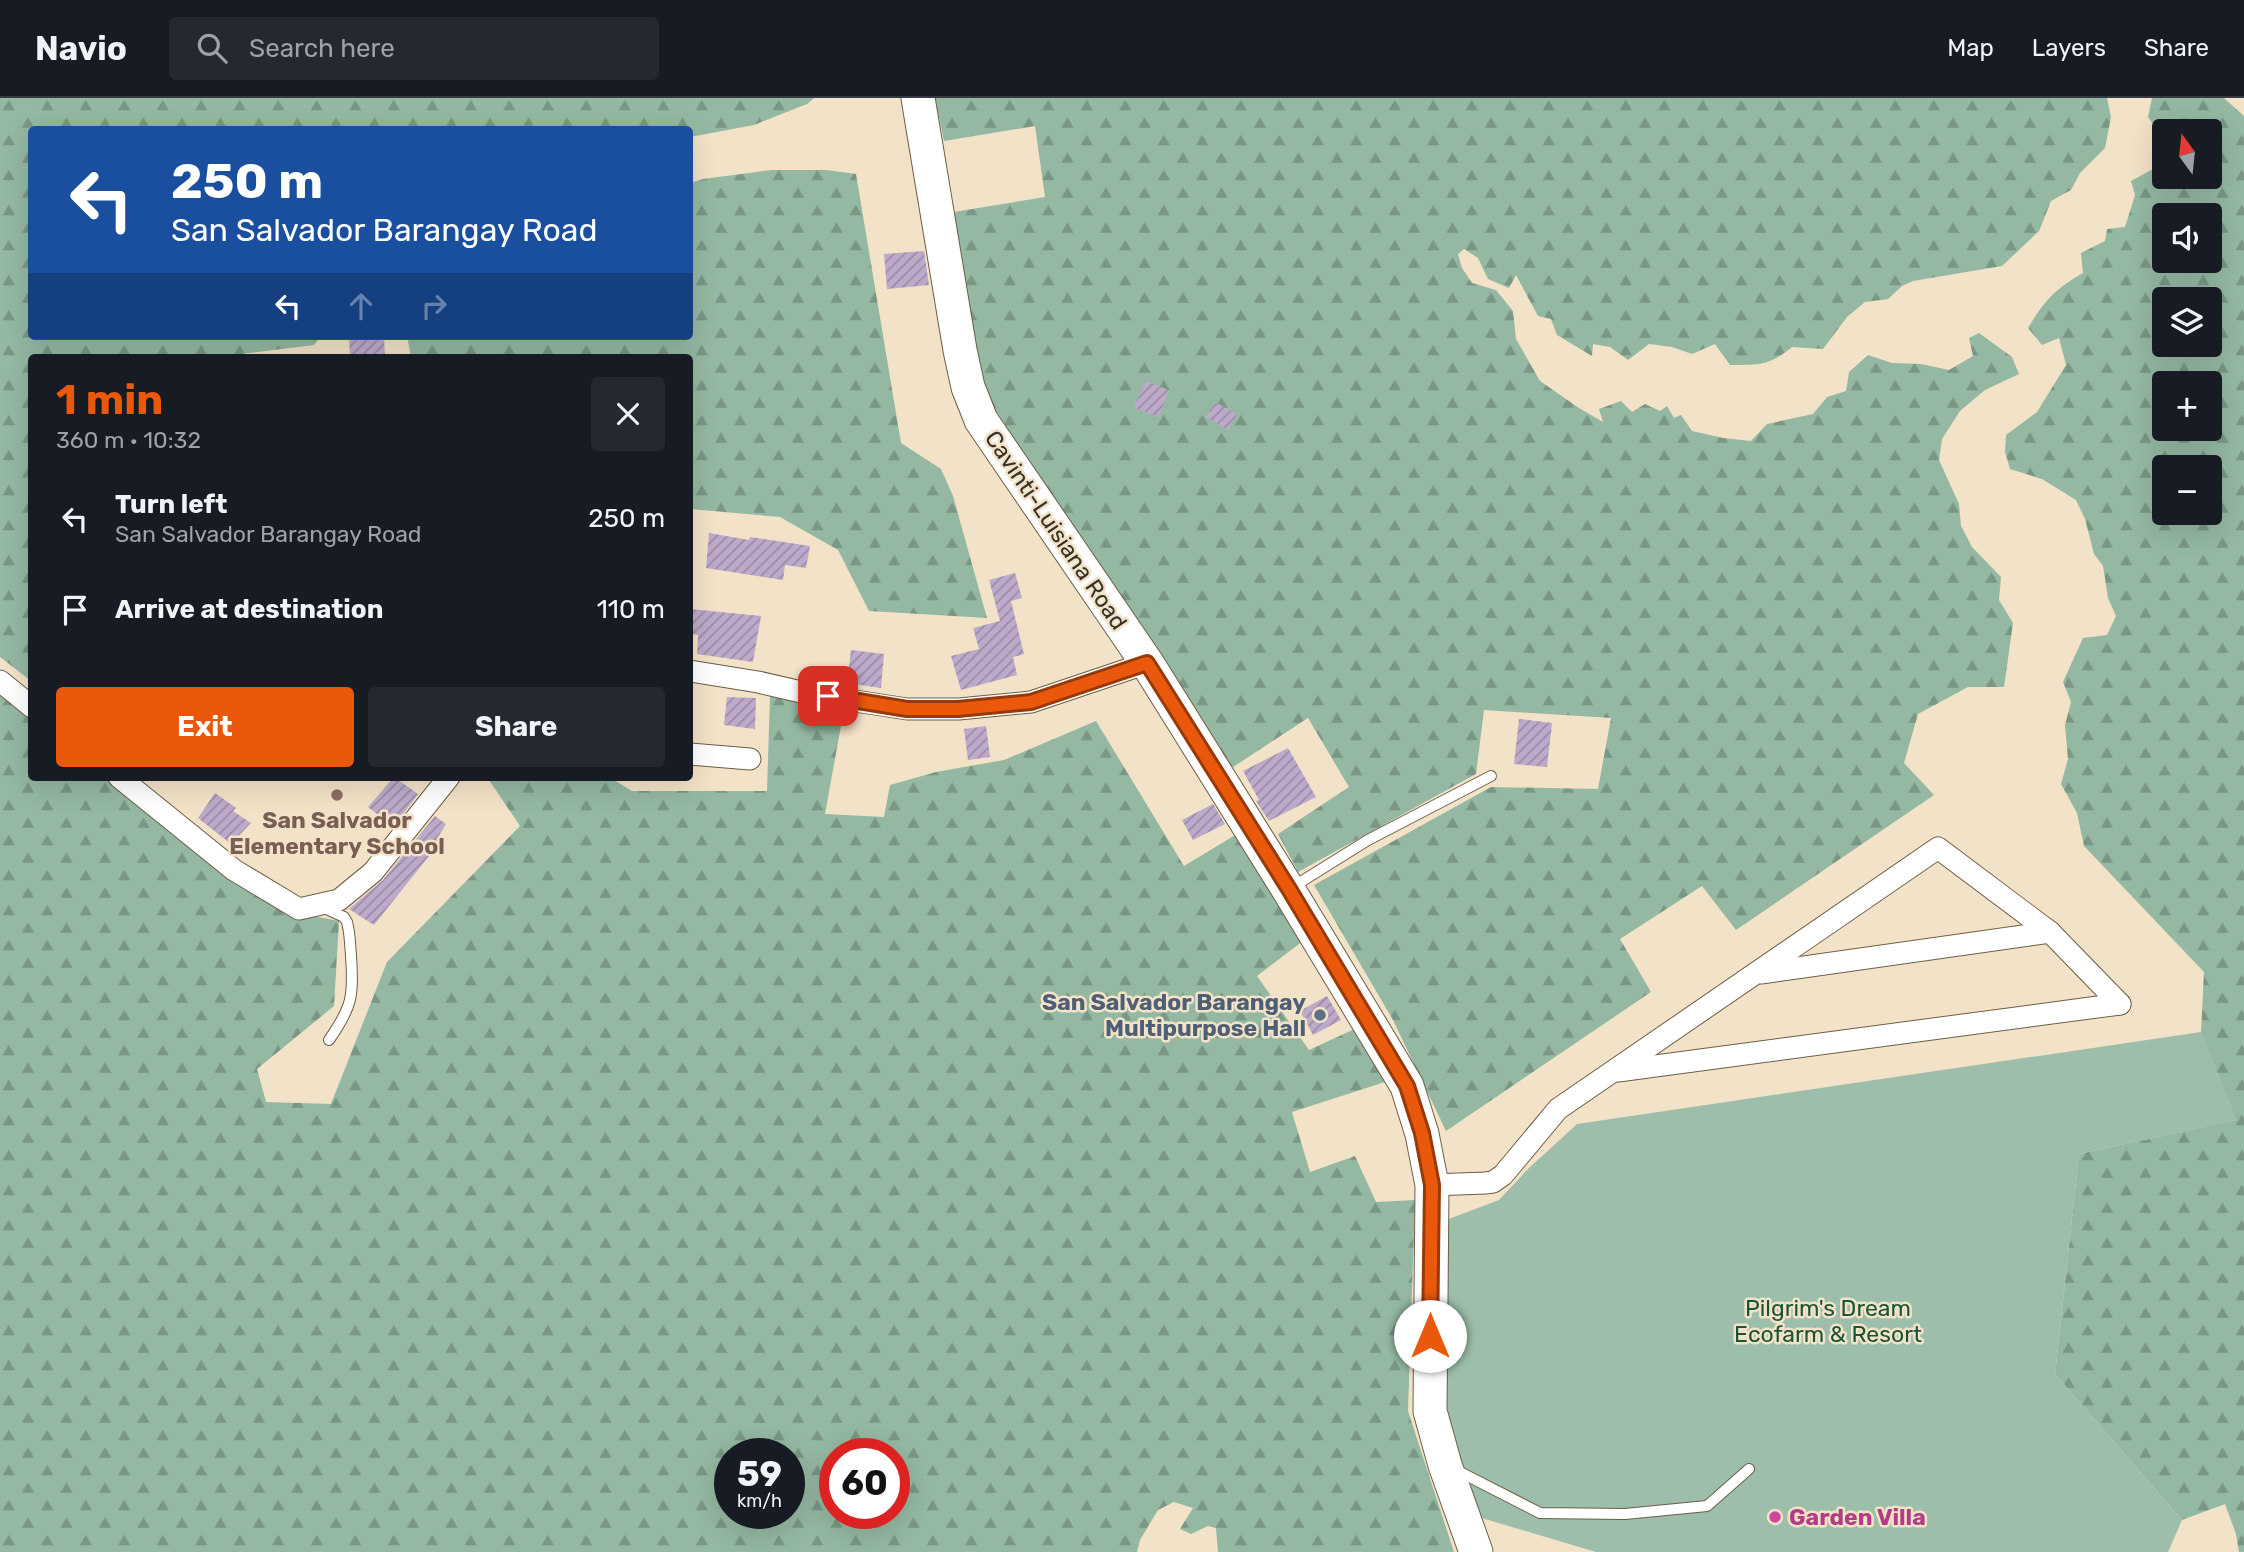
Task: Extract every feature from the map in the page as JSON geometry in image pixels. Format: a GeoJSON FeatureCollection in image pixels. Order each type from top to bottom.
{"type":"FeatureCollection","features":[{"type":"Feature","properties":{"kind":"main road","name":"Cavinti-Luisiana Road"},"geometry":{"type":"LineString","coordinates":[[918,98],[960,350],[972,398],[981,420],[1147,663],[1289,889],[1407,1086],[1422,1133],[1432,1185],[1430,1411],[1445,1465],[1476,1552]]}},
{"type":"Feature","properties":{"kind":"street"},"geometry":{"type":"LineString","coordinates":[[693,671],[907,709],[958,709],[1031,702],[1147,663]]}},
{"type":"Feature","properties":{"kind":"street"},"geometry":{"type":"LineString","coordinates":[[0,681],[28,703]]}},
{"type":"Feature","properties":{"kind":"street"},"geometry":{"type":"LineString","coordinates":[[693,754],[750,759]]}},
{"type":"Feature","properties":{"kind":"street"},"geometry":{"type":"LineString","coordinates":[[124,781],[234,870],[299,909],[339,900],[373,872],[446,781]]}},
{"type":"Feature","properties":{"kind":"street"},"geometry":{"type":"LineString","coordinates":[[1432,1185],[1493,1182],[1503,1175],[1558,1109],[1612,1071],[1757,974],[1938,848],[2050,932],[2120,1004],[1612,1071]]}},
{"type":"Feature","properties":{"kind":"street"},"geometry":{"type":"LineString","coordinates":[[1757,974],[2050,932]]}},
{"type":"Feature","properties":{"kind":"lane"},"geometry":{"type":"LineString","coordinates":[[1289,889],[1368,840],[1491,776]]}},
{"type":"Feature","properties":{"kind":"lane"},"geometry":{"type":"LineString","coordinates":[[317,905],[344,917],[349,929],[353,987],[346,1016],[329,1040]]}},
{"type":"Feature","properties":{"kind":"lane"},"geometry":{"type":"LineString","coordinates":[[1445,1465],[1540,1513],[1625,1514],[1707,1506],[1749,1469]]}},
{"type":"Feature","properties":{"kind":"green space"},"geometry":{"type":"Polygon","coordinates":[[[0,98],[814,98],[807,104],[754,125],[693,136],[693,126],[28,126],[28,340],[318,340],[314,345],[242,354],[28,354],[28,679],[0,657],[0,98]]]}},
{"type":"Feature","properties":{"kind":"green space"},"geometry":{"type":"Polygon","coordinates":[[[935,98],[2107,98],[2111,117],[2105,148],[2080,173],[2071,190],[2051,201],[2039,231],[2002,266],[1913,281],[1902,286],[1888,299],[1865,302],[1847,317],[1823,349],[1792,347],[1770,361],[1749,365],[1730,365],[1715,344],[1692,354],[1672,347],[1649,344],[1628,360],[1610,347],[1593,344],[1592,356],[1557,335],[1551,319],[1538,316],[1516,275],[1509,288],[1488,279],[1478,258],[1464,249],[1458,254],[1462,268],[1472,283],[1496,290],[1513,311],[1516,339],[1540,381],[1603,422],[1599,409],[1621,401],[1632,412],[1645,404],[1660,411],[1667,406],[1674,418],[1681,415],[1692,431],[1751,441],[1767,424],[1813,414],[1827,397],[1846,391],[1849,372],[1868,355],[1892,363],[1921,364],[1949,370],[1973,356],[1969,338],[1979,333],[2012,357],[2019,374],[1985,390],[1960,411],[1942,439],[1939,460],[1959,504],[1961,526],[1972,547],[2001,577],[1999,600],[2013,623],[2004,687],[1968,687],[1918,714],[1904,763],[1934,795],[1736,930],[1702,886],[1620,939],[1651,992],[1446,1131],[1393,1020],[1314,885],[1491,787],[1598,789],[1611,718],[1484,710],[1476,774],[1298,872],[1278,834],[1349,787],[1308,718],[1230,769],[1039,480],[981,386],[954,212],[1045,197],[1035,126],[944,141],[935,98]]]}},
{"type":"Feature","properties":{"kind":"green space"},"geometry":{"type":"Polygon","coordinates":[[[2152,98],[2224,98],[2244,116],[2244,1552],[2239,1552],[2236,1534],[2225,1504],[2182,1520],[2055,1374],[2079,1154],[2236,1120],[2201,1032],[2204,972],[2084,846],[2077,813],[2061,784],[2068,759],[2065,725],[2071,702],[2063,682],[2083,638],[2107,635],[2116,616],[2108,598],[2103,566],[2094,554],[2085,519],[2076,500],[2042,479],[2010,469],[2005,452],[2006,435],[2037,412],[2066,365],[2059,338],[2042,345],[2028,328],[2051,296],[2083,273],[2081,253],[2105,241],[2107,229],[2125,227],[2135,195],[2131,181],[2152,170],[2152,189],[2222,189],[2222,119],[2152,119],[2152,123],[2148,117],[2152,98]]]}},
{"type":"Feature","properties":{"kind":"green space"},"geometry":{"type":"Polygon","coordinates":[[[771,170],[826,170],[856,174],[901,443],[941,469],[953,496],[987,618],[869,611],[838,550],[780,517],[693,509],[693,354],[410,354],[408,340],[693,340],[693,182],[771,170]]]}},
{"type":"Feature","properties":{"kind":"green space"},"geometry":{"type":"Polygon","coordinates":[[[0,690],[28,712],[28,781],[117,781],[282,910],[339,921],[334,1006],[257,1069],[266,1102],[331,1104],[387,962],[520,826],[490,781],[616,781],[632,791],[767,791],[770,696],[844,709],[825,814],[884,817],[890,785],[936,772],[1004,760],[1096,721],[1184,866],[1237,834],[1303,941],[1257,976],[1309,1050],[1363,1025],[1388,1081],[1292,1112],[1310,1172],[1355,1156],[1376,1202],[1415,1200],[1408,1411],[1454,1552],[1218,1552],[1216,1528],[1208,1526],[1191,1534],[1180,1529],[1193,1508],[1174,1502],[1158,1510],[1140,1540],[1137,1552],[0,1552],[0,690]]]}},
{"type":"Feature","properties":{"kind":"green space","name":"Pilgrim's Dream Ecofarm & Resort"},"geometry":{"type":"Polygon","coordinates":[[[2201,1032],[2237,1120],[2079,1154],[2055,1374],[2182,1520],[2168,1552],[1596,1552],[1475,1516],[1433,1402],[1441,1222],[1499,1200],[1577,1124],[2201,1032]]]}},
{"type":"Feature","properties":{"kind":"building"},"geometry":{"type":"Polygon","coordinates":[[[924,251],[929,285],[887,289],[884,254],[924,251]]]}},
{"type":"Feature","properties":{"kind":"building"},"geometry":{"type":"Polygon","coordinates":[[[349,340],[384,340],[385,354],[350,354],[349,340]]]}},
{"type":"Feature","properties":{"kind":"building"},"geometry":{"type":"Polygon","coordinates":[[[1145,381],[1169,390],[1159,417],[1134,408],[1145,381]]]}},
{"type":"Feature","properties":{"kind":"building"},"geometry":{"type":"Polygon","coordinates":[[[1215,402],[1237,414],[1228,430],[1206,417],[1215,402]]]}},
{"type":"Feature","properties":{"kind":"building"},"geometry":{"type":"Polygon","coordinates":[[[709,533],[810,546],[806,568],[785,565],[783,580],[706,568],[709,533]]]}},
{"type":"Feature","properties":{"kind":"building"},"geometry":{"type":"Polygon","coordinates":[[[1015,573],[1022,598],[1011,601],[1024,654],[1013,657],[1017,675],[961,690],[951,656],[979,649],[973,628],[1000,621],[989,580],[1015,573]]]}},
{"type":"Feature","properties":{"kind":"building"},"geometry":{"type":"Polygon","coordinates":[[[693,609],[761,616],[753,662],[697,654],[698,635],[693,634],[693,609]]]}},
{"type":"Feature","properties":{"kind":"building"},"geometry":{"type":"Polygon","coordinates":[[[851,650],[884,654],[881,688],[847,683],[851,650]]]}},
{"type":"Feature","properties":{"kind":"building"},"geometry":{"type":"Polygon","coordinates":[[[727,697],[756,698],[755,729],[724,725],[727,697]]]}},
{"type":"Feature","properties":{"kind":"building"},"geometry":{"type":"Polygon","coordinates":[[[1519,719],[1552,723],[1547,767],[1514,764],[1519,719]]]}},
{"type":"Feature","properties":{"kind":"building"},"geometry":{"type":"Polygon","coordinates":[[[986,726],[990,757],[968,760],[964,729],[986,726]]]}},
{"type":"Feature","properties":{"kind":"building"},"geometry":{"type":"Polygon","coordinates":[[[1288,748],[1316,797],[1269,821],[1256,801],[1259,800],[1243,771],[1288,748]]]}},
{"type":"Feature","properties":{"kind":"building"},"geometry":{"type":"Polygon","coordinates":[[[391,781],[400,781],[418,794],[393,827],[368,807],[391,781]]]}},
{"type":"Feature","properties":{"kind":"building"},"geometry":{"type":"Polygon","coordinates":[[[215,793],[236,808],[233,811],[251,823],[231,844],[198,818],[215,793]]]}},
{"type":"Feature","properties":{"kind":"building"},"geometry":{"type":"Polygon","coordinates":[[[1213,804],[1225,824],[1193,840],[1182,820],[1213,804]]]}},
{"type":"Feature","properties":{"kind":"building"},"geometry":{"type":"Polygon","coordinates":[[[435,816],[446,824],[437,839],[441,841],[374,925],[349,909],[383,880],[435,816]]]}},
{"type":"Feature","properties":{"kind":"building","name":"San Salvador Barangay Multipurpose Hall"},"geometry":{"type":"Polygon","coordinates":[[[1327,996],[1341,1020],[1313,1035],[1300,1011],[1327,996]]]}},
{"type":"Feature","properties":{"kind":"place","name":"San Salvador Elementary School"},"geometry":{"type":"Point","coordinates":[337,795]}},
{"type":"Feature","properties":{"kind":"place","name":"San Salvador Barangay Multipurpose Hall"},"geometry":{"type":"Point","coordinates":[1320,1015]}},
{"type":"Feature","properties":{"kind":"place","name":"Garden Villa"},"geometry":{"type":"Point","coordinates":[1775,1517]}},
{"type":"Feature","properties":{"kind":"route"},"geometry":{"type":"LineString","coordinates":[[828,696],[907,709],[958,709],[1031,702],[1147,663],[1289,889],[1407,1086],[1422,1133],[1432,1185],[1430,1336]]}}]}
